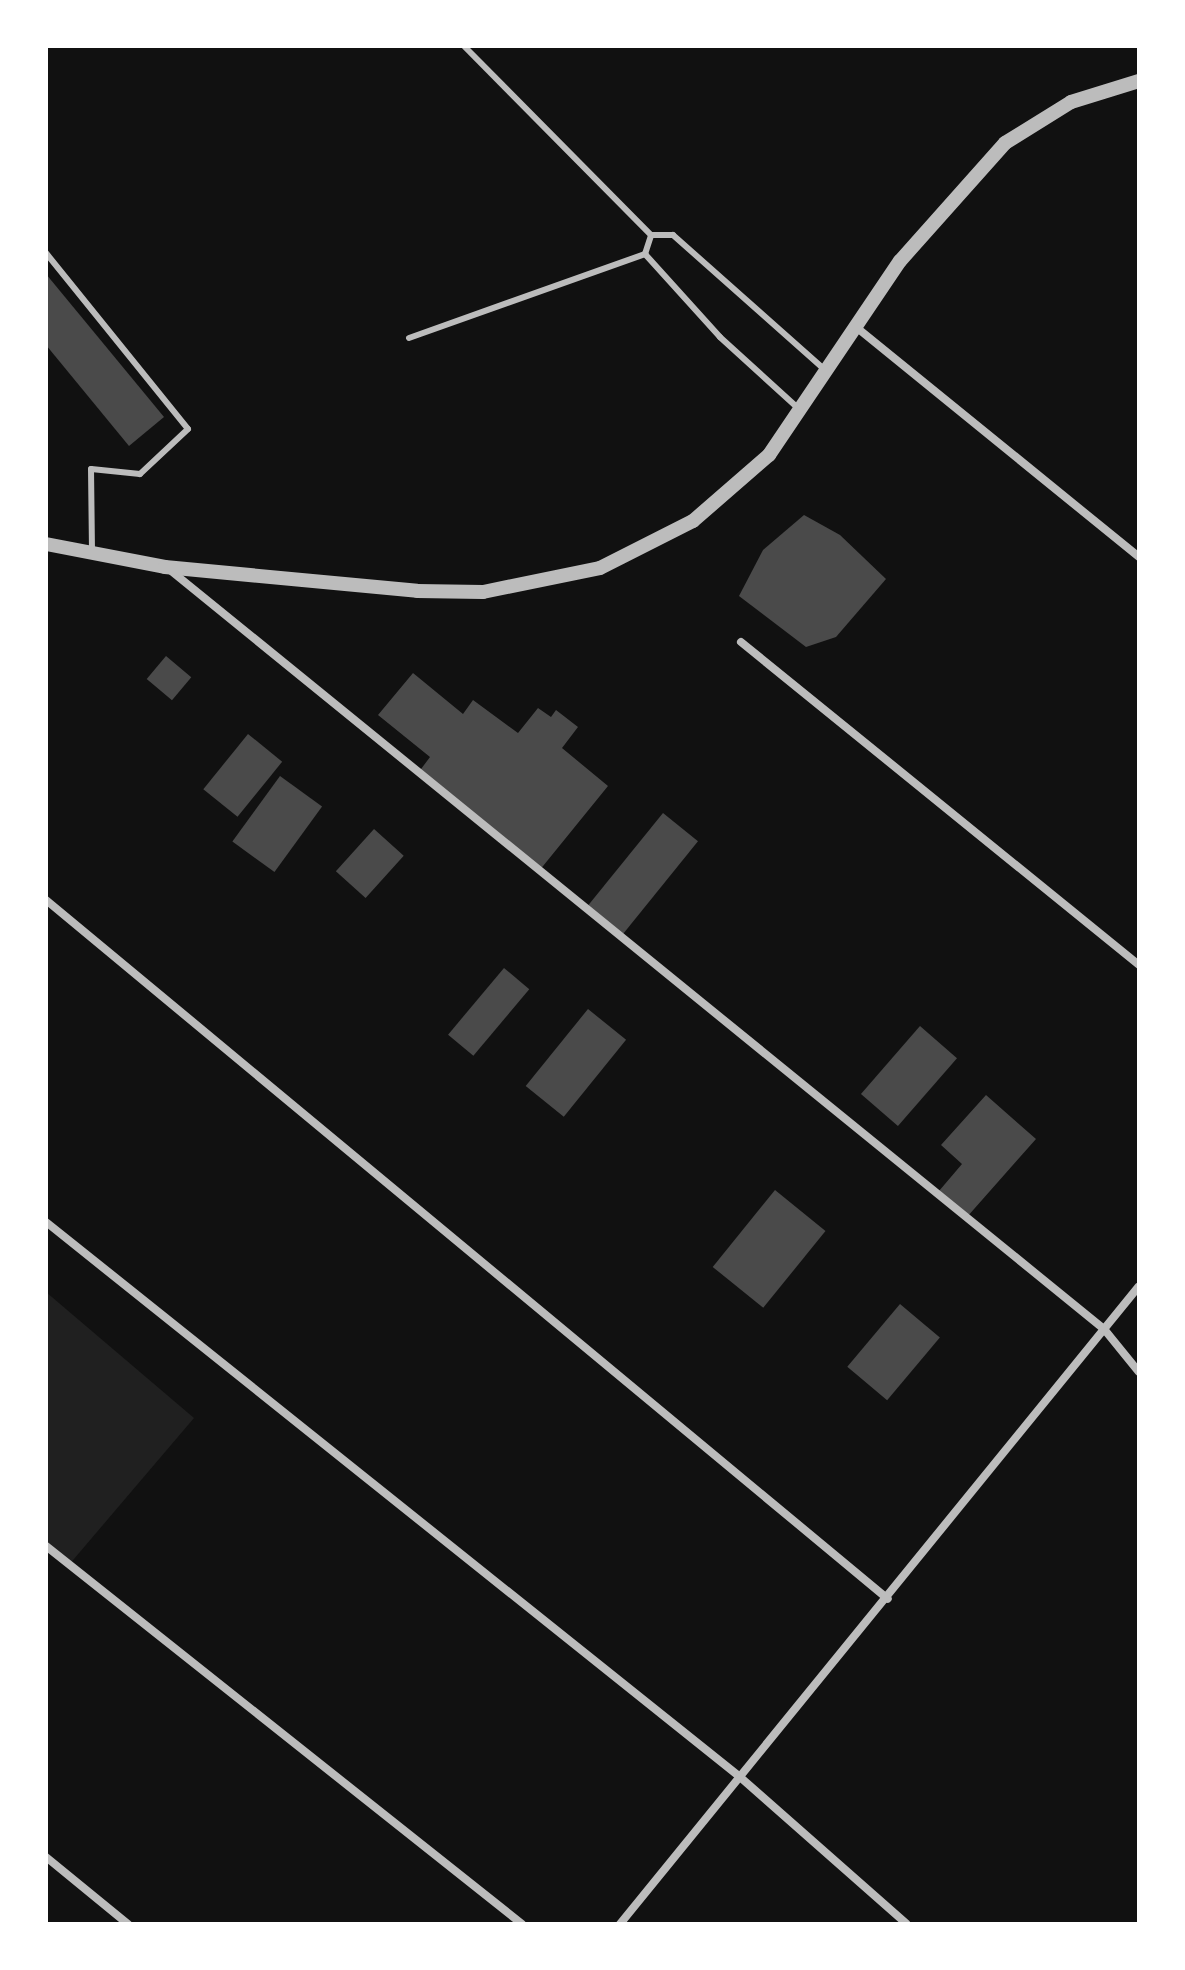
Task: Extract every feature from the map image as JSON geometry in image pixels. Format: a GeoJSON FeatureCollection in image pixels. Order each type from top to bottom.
{"type":"FeatureCollection","features":[{"type":"Feature","properties":{"kind":"street"},"geometry":{"type":"LineString","coordinates":[[46,544],[92,550],[165,567],[417,591],[546,584],[647,548],[693,521],[769,455],[803,412],[856,327],[948,199],[1005,143],[1071,102],[1139,81]]}},
{"type":"Feature","properties":{"kind":"street"},"geometry":{"type":"LineString","coordinates":[[856,327],[1139,557]]}},
{"type":"Feature","properties":{"kind":"street"},"geometry":{"type":"LineString","coordinates":[[165,567],[1104,1329],[1139,1372]]}},
{"type":"Feature","properties":{"kind":"street"},"geometry":{"type":"LineString","coordinates":[[741,642],[1139,965]]}},
{"type":"Feature","properties":{"kind":"street"},"geometry":{"type":"LineString","coordinates":[[46,900],[888,1599]]}},
{"type":"Feature","properties":{"kind":"street"},"geometry":{"type":"LineString","coordinates":[[46,1222],[740,1777],[907,1924]]}},
{"type":"Feature","properties":{"kind":"street"},"geometry":{"type":"LineString","coordinates":[[620,1924],[888,1599],[1139,1286]]}},
{"type":"Feature","properties":{"kind":"street"},"geometry":{"type":"LineString","coordinates":[[46,1546],[522,1924]]}},
{"type":"Feature","properties":{"kind":"street"},"geometry":{"type":"LineString","coordinates":[[46,1857],[128,1924]]}},
{"type":"Feature","properties":{"kind":"lane"},"geometry":{"type":"LineString","coordinates":[[464,46],[651,235],[673,235],[828,372]]}},
{"type":"Feature","properties":{"kind":"lane"},"geometry":{"type":"LineString","coordinates":[[645,254],[651,235]]}},
{"type":"Feature","properties":{"kind":"lane"},"geometry":{"type":"LineString","coordinates":[[46,253],[188,429],[140,474],[91,469],[92,550]]}},
{"type":"Feature","properties":{"kind":"lane"},"geometry":{"type":"LineString","coordinates":[[409,338],[645,254]]}},
{"type":"Feature","properties":{"kind":"lane"},"geometry":{"type":"LineString","coordinates":[[645,254],[720,337],[803,412]]}},
{"type":"Feature","properties":{"kind":"shaded area"},"geometry":{"type":"Polygon","coordinates":[[[46,1292],[194,1418],[68,1566],[46,1549],[46,1292]]]}},
{"type":"Feature","properties":{"kind":"building"},"geometry":{"type":"Polygon","coordinates":[[[46,274],[164,417],[129,446],[46,345],[46,274]]]}},
{"type":"Feature","properties":{"kind":"building"},"geometry":{"type":"Polygon","coordinates":[[[804,515],[840,535],[886,579],[836,637],[806,647],[739,596],[763,550],[804,515]]]}},
{"type":"Feature","properties":{"kind":"building"},"geometry":{"type":"Polygon","coordinates":[[[166,656],[191,677],[172,700],[147,679],[166,656]]]}},
{"type":"Feature","properties":{"kind":"building"},"geometry":{"type":"Polygon","coordinates":[[[413,673],[463,714],[473,700],[518,733],[538,708],[551,717],[556,710],[578,727],[562,748],[608,786],[539,871],[418,773],[430,757],[378,715],[413,673]]]}},
{"type":"Feature","properties":{"kind":"building"},"geometry":{"type":"Polygon","coordinates":[[[248,734],[282,762],[238,817],[203,789],[248,734]]]}},
{"type":"Feature","properties":{"kind":"building"},"geometry":{"type":"Polygon","coordinates":[[[280,776],[322,807],[274,872],[232,842],[280,776]]]}},
{"type":"Feature","properties":{"kind":"building"},"geometry":{"type":"Polygon","coordinates":[[[663,813],[698,841],[621,936],[586,908],[663,813]]]}},
{"type":"Feature","properties":{"kind":"building"},"geometry":{"type":"Polygon","coordinates":[[[374,829],[404,856],[366,898],[336,871],[374,829]]]}},
{"type":"Feature","properties":{"kind":"building"},"geometry":{"type":"Polygon","coordinates":[[[504,968],[529,989],[473,1056],[448,1035],[504,968]]]}},
{"type":"Feature","properties":{"kind":"building"},"geometry":{"type":"Polygon","coordinates":[[[588,1009],[626,1040],[564,1117],[526,1086],[588,1009]]]}},
{"type":"Feature","properties":{"kind":"building"},"geometry":{"type":"Polygon","coordinates":[[[920,1026],[957,1058],[898,1126],[861,1094],[920,1026]]]}},
{"type":"Feature","properties":{"kind":"building"},"geometry":{"type":"Polygon","coordinates":[[[986,1095],[1036,1139],[967,1217],[939,1191],[962,1164],[941,1145],[986,1095]]]}},
{"type":"Feature","properties":{"kind":"building"},"geometry":{"type":"Polygon","coordinates":[[[775,1190],[826,1231],[763,1308],[713,1267],[775,1190]]]}},
{"type":"Feature","properties":{"kind":"building"},"geometry":{"type":"Polygon","coordinates":[[[900,1304],[940,1337],[887,1400],[847,1367],[900,1304]]]}}]}
